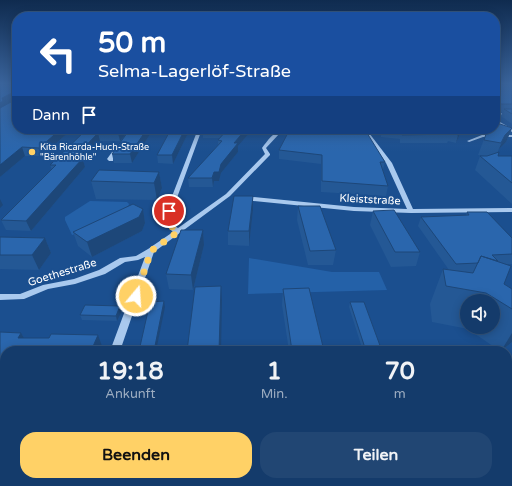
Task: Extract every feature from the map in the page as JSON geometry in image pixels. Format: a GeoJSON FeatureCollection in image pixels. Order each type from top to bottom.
{"type":"FeatureCollection","features":[{"type":"Feature","properties":{"kind":"street"},"geometry":{"type":"LineString","coordinates":[[500,114],[512,114]]}},
{"type":"Feature","properties":{"kind":"street"},"geometry":{"type":"LineString","coordinates":[[500,123],[512,131]]}},
{"type":"Feature","properties":{"kind":"street"},"geometry":{"type":"LineString","coordinates":[[178,232],[168,224],[167,217],[198,134]]}},
{"type":"Feature","properties":{"kind":"street","name":"Goethestraße"},"geometry":{"type":"LineString","coordinates":[[0,297],[21,297],[46,287],[75,281],[102,272],[124,260],[138,258],[151,251],[228,195],[268,154],[264,148],[276,134]]}},
{"type":"Feature","properties":{"kind":"street"},"geometry":{"type":"LineString","coordinates":[[368,134],[389,163],[411,211]]}},
{"type":"Feature","properties":{"kind":"street"},"geometry":{"type":"LineString","coordinates":[[469,141],[482,136],[512,136]]}},
{"type":"Feature","properties":{"kind":"street"},"geometry":{"type":"LineString","coordinates":[[111,160],[110,159],[119,147]]}},
{"type":"Feature","properties":{"kind":"street","name":"Kleiststraße"},"geometry":{"type":"LineString","coordinates":[[228,195],[347,209],[411,211],[512,210]]}},
{"type":"Feature","properties":{"kind":"street"},"geometry":{"type":"LineString","coordinates":[[117,346],[151,251]]}},
{"type":"Feature","properties":{"kind":"shaded area"},"geometry":{"type":"Polygon","coordinates":[[[90,201],[127,202],[129,204],[128,207],[79,233],[72,235],[65,217],[90,201]]]}},
{"type":"Feature","properties":{"kind":"shaded area"},"geometry":{"type":"Polygon","coordinates":[[[249,258],[332,272],[379,272],[387,290],[248,294],[249,258]]]}},
{"type":"Feature","properties":{"kind":"building"},"geometry":{"type":"Polygon","coordinates":[[[12,107],[12,134],[55,134],[39,148],[22,147],[0,165],[0,108],[12,107]]]}},
{"type":"Feature","properties":{"kind":"building"},"geometry":{"type":"Polygon","coordinates":[[[504,109],[512,109],[512,114],[504,109]]]}},
{"type":"Feature","properties":{"kind":"building"},"geometry":{"type":"Polygon","coordinates":[[[500,124],[512,128],[505,135],[501,143],[484,140],[486,134],[500,134],[500,124]]]}},
{"type":"Feature","properties":{"kind":"building"},"geometry":{"type":"Polygon","coordinates":[[[82,134],[97,134],[74,158],[83,158],[26,221],[1,220],[56,165],[50,165],[82,134]]]}},
{"type":"Feature","properties":{"kind":"building"},"geometry":{"type":"Polygon","coordinates":[[[126,134],[144,134],[130,154],[112,154],[126,134]]]}},
{"type":"Feature","properties":{"kind":"building"},"geometry":{"type":"Polygon","coordinates":[[[168,134],[182,134],[172,155],[157,155],[168,134]]]}},
{"type":"Feature","properties":{"kind":"building"},"geometry":{"type":"Polygon","coordinates":[[[223,134],[242,134],[234,143],[238,143],[221,164],[219,172],[214,172],[212,178],[188,178],[222,141],[218,140],[223,134]]]}},
{"type":"Feature","properties":{"kind":"building"},"geometry":{"type":"Polygon","coordinates":[[[287,134],[368,134],[385,162],[380,162],[388,186],[322,181],[322,155],[279,150],[287,134]]]}},
{"type":"Feature","properties":{"kind":"building"},"geometry":{"type":"Polygon","coordinates":[[[402,134],[450,134],[402,135],[402,134]]]}},
{"type":"Feature","properties":{"kind":"building"},"geometry":{"type":"Polygon","coordinates":[[[499,152],[498,156],[512,156],[512,183],[480,156],[487,156],[499,152]]]}},
{"type":"Feature","properties":{"kind":"building"},"geometry":{"type":"Polygon","coordinates":[[[99,170],[159,172],[154,183],[91,181],[99,170]]]}},
{"type":"Feature","properties":{"kind":"building"},"geometry":{"type":"Polygon","coordinates":[[[234,196],[253,196],[249,231],[228,231],[234,196]]]}},
{"type":"Feature","properties":{"kind":"building"},"geometry":{"type":"Polygon","coordinates":[[[133,204],[143,209],[139,217],[87,242],[73,232],[133,204]]]}},
{"type":"Feature","properties":{"kind":"building"},"geometry":{"type":"Polygon","coordinates":[[[298,206],[320,206],[336,250],[310,251],[298,206]]]}},
{"type":"Feature","properties":{"kind":"building"},"geometry":{"type":"Polygon","coordinates":[[[394,210],[420,252],[395,252],[373,211],[394,210]]]}},
{"type":"Feature","properties":{"kind":"building"},"geometry":{"type":"Polygon","coordinates":[[[467,212],[487,212],[512,238],[512,254],[492,255],[498,261],[481,256],[478,263],[456,264],[421,217],[469,215],[467,212]]]}},
{"type":"Feature","properties":{"kind":"building"},"geometry":{"type":"Polygon","coordinates":[[[181,230],[203,230],[191,275],[166,274],[181,230]]]}},
{"type":"Feature","properties":{"kind":"building"},"geometry":{"type":"Polygon","coordinates":[[[0,237],[45,238],[32,255],[0,255],[0,237]]]}},
{"type":"Feature","properties":{"kind":"building"},"geometry":{"type":"Polygon","coordinates":[[[481,256],[511,266],[504,284],[512,289],[512,309],[500,302],[500,294],[488,294],[446,286],[443,269],[473,273],[481,256]]]}},
{"type":"Feature","properties":{"kind":"building"},"geometry":{"type":"Polygon","coordinates":[[[221,286],[219,346],[188,346],[195,287],[221,286]]]}},
{"type":"Feature","properties":{"kind":"building"},"geometry":{"type":"Polygon","coordinates":[[[309,288],[323,346],[291,346],[283,289],[309,288]]]}},
{"type":"Feature","properties":{"kind":"building"},"geometry":{"type":"Polygon","coordinates":[[[164,301],[155,346],[140,346],[150,302],[164,301]]]}},
{"type":"Feature","properties":{"kind":"building"},"geometry":{"type":"Polygon","coordinates":[[[350,302],[364,302],[380,346],[364,346],[350,302]]]}},
{"type":"Feature","properties":{"kind":"building"},"geometry":{"type":"Polygon","coordinates":[[[85,305],[120,306],[116,316],[80,315],[85,305]]]}},
{"type":"Feature","properties":{"kind":"building"},"geometry":{"type":"Polygon","coordinates":[[[0,332],[21,333],[18,338],[49,338],[51,334],[98,335],[93,346],[0,346],[0,332]]]}},
{"type":"Feature","properties":{"kind":"place","name":"Kita Ricarda-Huch-Straße \"Bärenhöhle\""},"geometry":{"type":"Point","coordinates":[32,152]}},
{"type":"Feature","properties":{"kind":"route"},"geometry":{"type":"LineString","coordinates":[[136,296],[151,251],[178,232],[168,224],[167,217],[169,211]]}}]}
